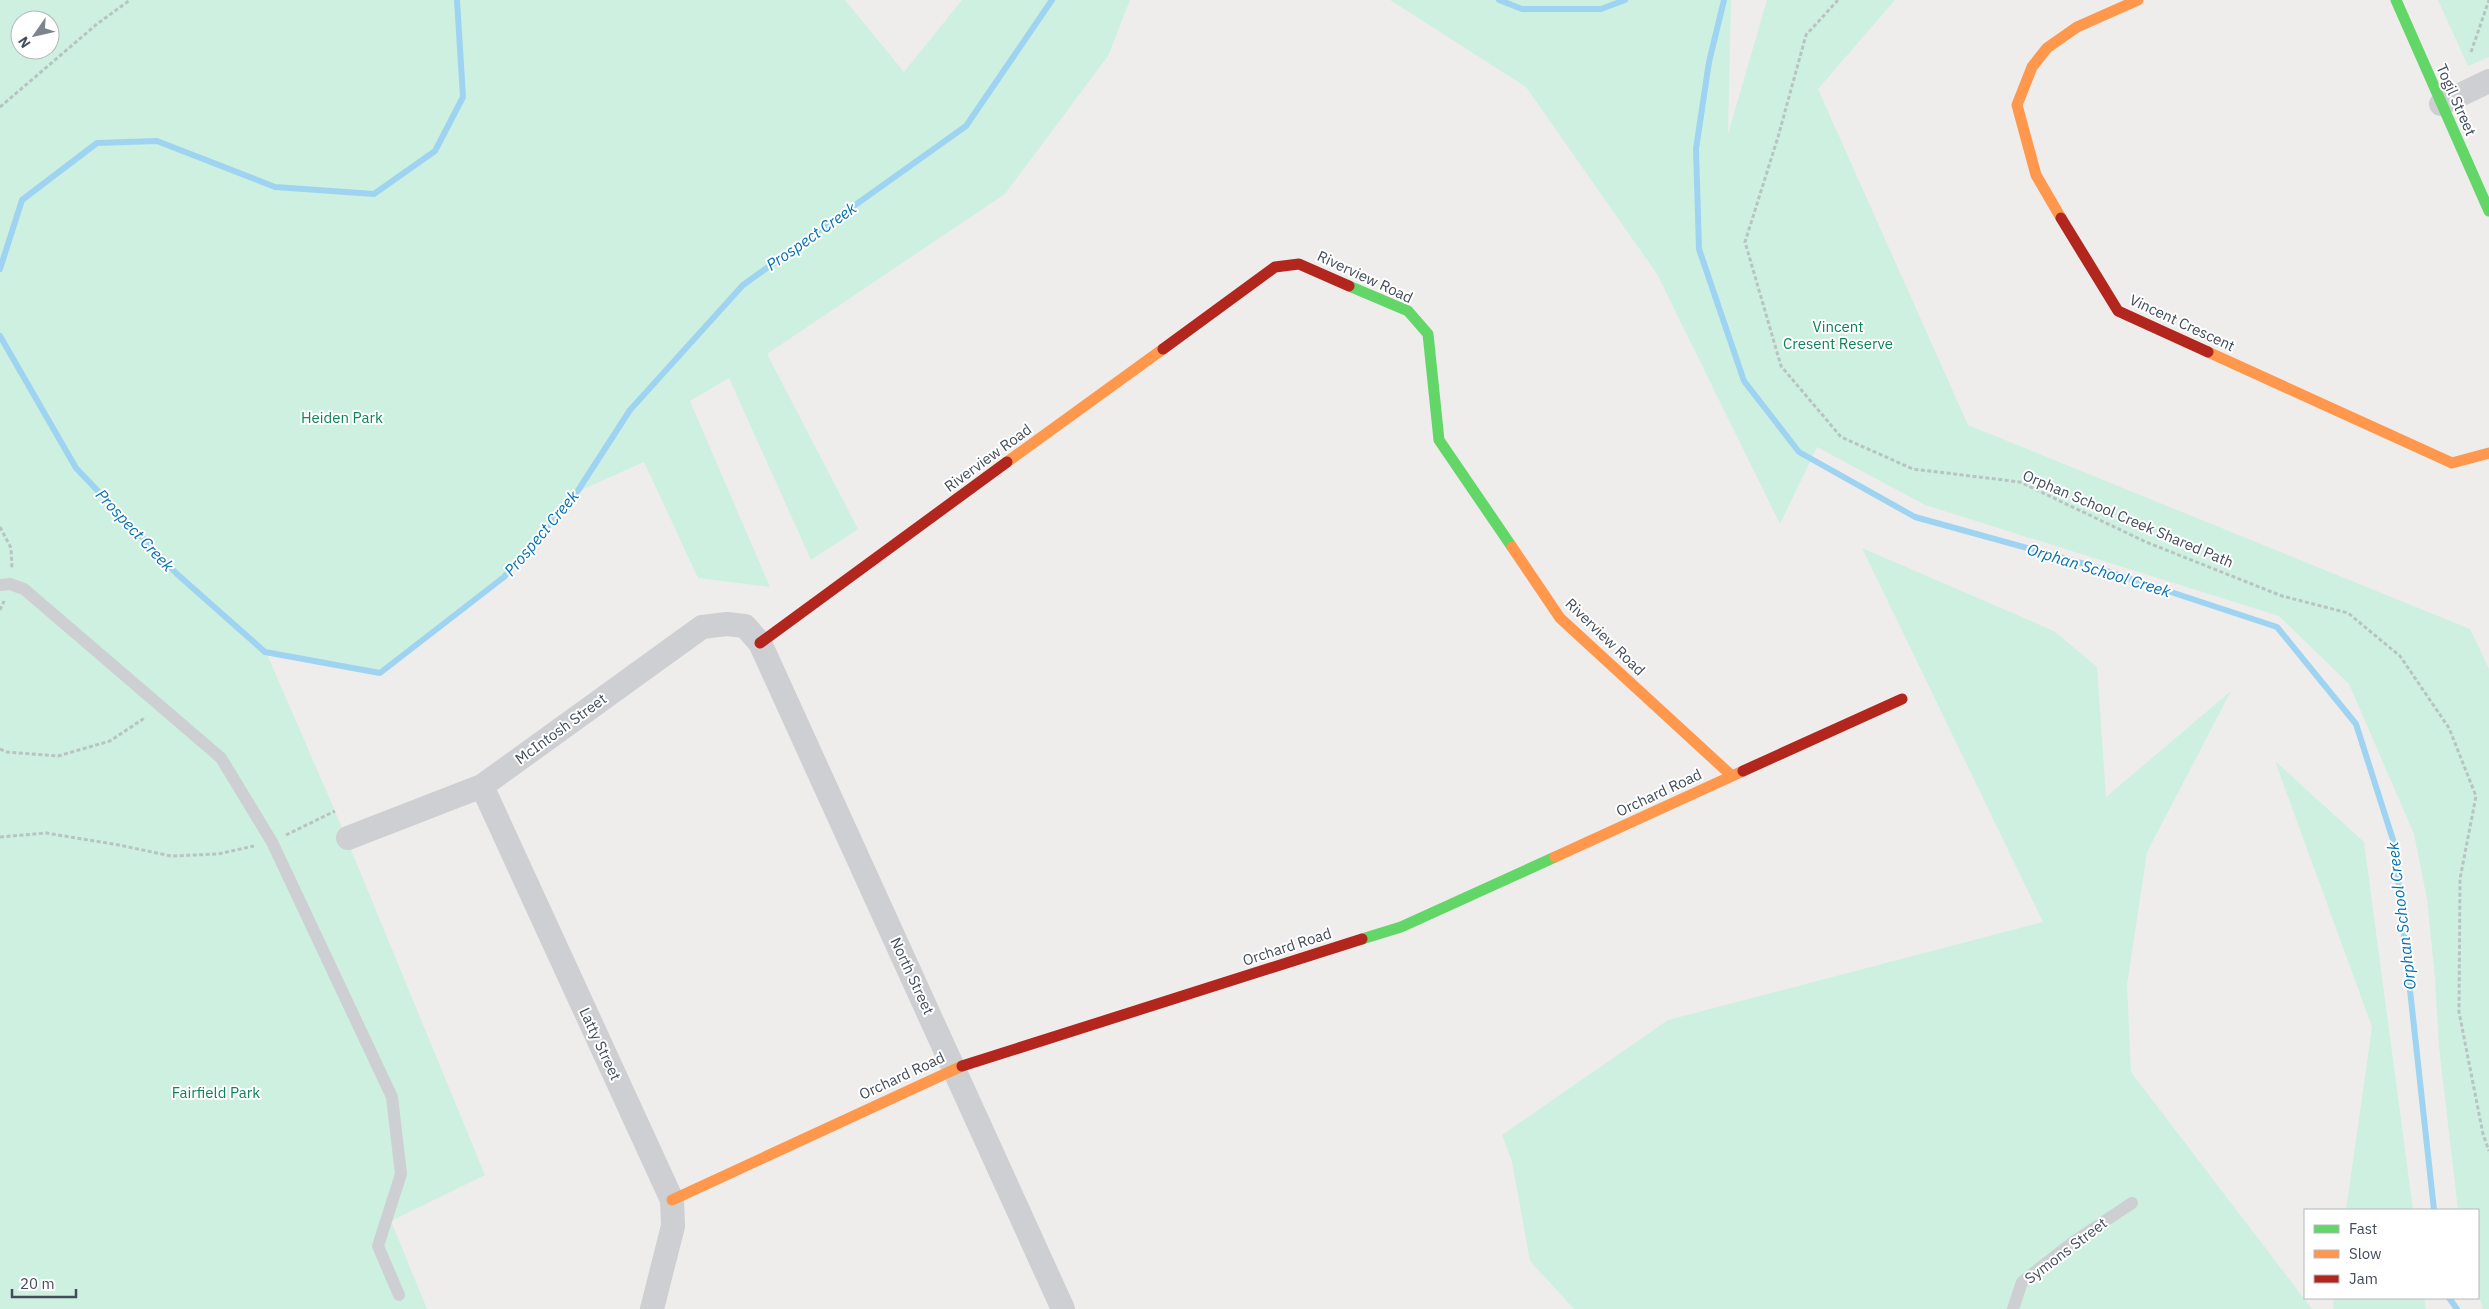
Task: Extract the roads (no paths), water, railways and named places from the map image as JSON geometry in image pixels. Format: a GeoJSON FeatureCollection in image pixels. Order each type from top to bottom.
{"type":"FeatureCollection","features":[{"type":"Feature","properties":{"kind":"street","name":"Vincent Crescent"},"geometry":{"type":"LineString","coordinates":[[2138,0],[2077,28],[2046,48],[2032,67],[2017,105],[2036,175],[2092,272],[2118,310],[2452,463],[2489,453]]}},
{"type":"Feature","properties":{"kind":"street","name":"Togil Street"},"geometry":{"type":"LineString","coordinates":[[2396,0],[2489,211]]}},
{"type":"Feature","properties":{"kind":"street"},"geometry":{"type":"LineString","coordinates":[[2441,104],[2489,81]]}},
{"type":"Feature","properties":{"kind":"street","name":"Riverview Road"},"geometry":{"type":"LineString","coordinates":[[760,643],[1275,267],[1299,264],[1408,311],[1428,334],[1439,440],[1560,618],[1732,776]]}},
{"type":"Feature","properties":{"kind":"street","name":"McIntosh Street"},"geometry":{"type":"LineString","coordinates":[[348,838],[482,786],[702,627],[727,624],[745,626],[760,643]]}},
{"type":"Feature","properties":{"kind":"street","name":"North Street"},"geometry":{"type":"LineString","coordinates":[[760,643],[1063,1309]]}},
{"type":"Feature","properties":{"kind":"street","name":"Orchard Road"},"geometry":{"type":"LineString","coordinates":[[672,1200],[954,1068],[1401,927],[1902,699]]}},
{"type":"Feature","properties":{"kind":"street","name":"Latty Street"},"geometry":{"type":"LineString","coordinates":[[482,786],[672,1200],[673,1226],[652,1309]]}},
{"type":"Feature","properties":{"kind":"lane"},"geometry":{"type":"LineString","coordinates":[[5,585],[24,589],[221,758],[272,842],[392,1097],[401,1174],[378,1246],[399,1295]]}},
{"type":"Feature","properties":{"kind":"lane","name":"Symons Street"},"geometry":{"type":"LineString","coordinates":[[2014,1309],[2022,1282],[2072,1244],[2132,1203]]}},
{"type":"Feature","properties":{"kind":"waterway","name":"Prospect Creek"},"geometry":{"type":"LineString","coordinates":[[0,269],[22,200],[97,143],[157,141],[275,187],[374,194],[435,151],[463,97],[457,0]]}},
{"type":"Feature","properties":{"kind":"waterway","name":"Prospect Creek"},"geometry":{"type":"LineString","coordinates":[[0,336],[76,468],[177,574],[265,652],[380,673],[504,577],[577,492],[630,410],[743,285],[966,126],[1052,0]]}},
{"type":"Feature","properties":{"kind":"waterway","name":"Prospect Creek"},"geometry":{"type":"LineString","coordinates":[[1499,0],[1522,9],[1601,9],[1625,0]]}},
{"type":"Feature","properties":{"kind":"waterway","name":"Orphan School Creek"},"geometry":{"type":"LineString","coordinates":[[1724,0],[1709,62],[1696,149],[1699,249],[1744,381],[1799,452],[1915,517],[2092,566],[2277,627],[2356,724],[2394,843],[2434,1209]]}},
{"type":"Feature","properties":{"kind":"waterway","name":"Orphan School Creek"},"geometry":{"type":"LineString","coordinates":[[2450,1299],[2457,1309]]}},
{"type":"Feature","properties":{"kind":"park label","name":"Vincent Cresent Reserve"},"geometry":{"type":"Point","coordinates":[1838,336]}},
{"type":"Feature","properties":{"kind":"park label","name":"Heiden Park"},"geometry":{"type":"Point","coordinates":[342,418]}},
{"type":"Feature","properties":{"kind":"park label","name":"Fairfield Park"},"geometry":{"type":"Point","coordinates":[216,1093]}}]}
